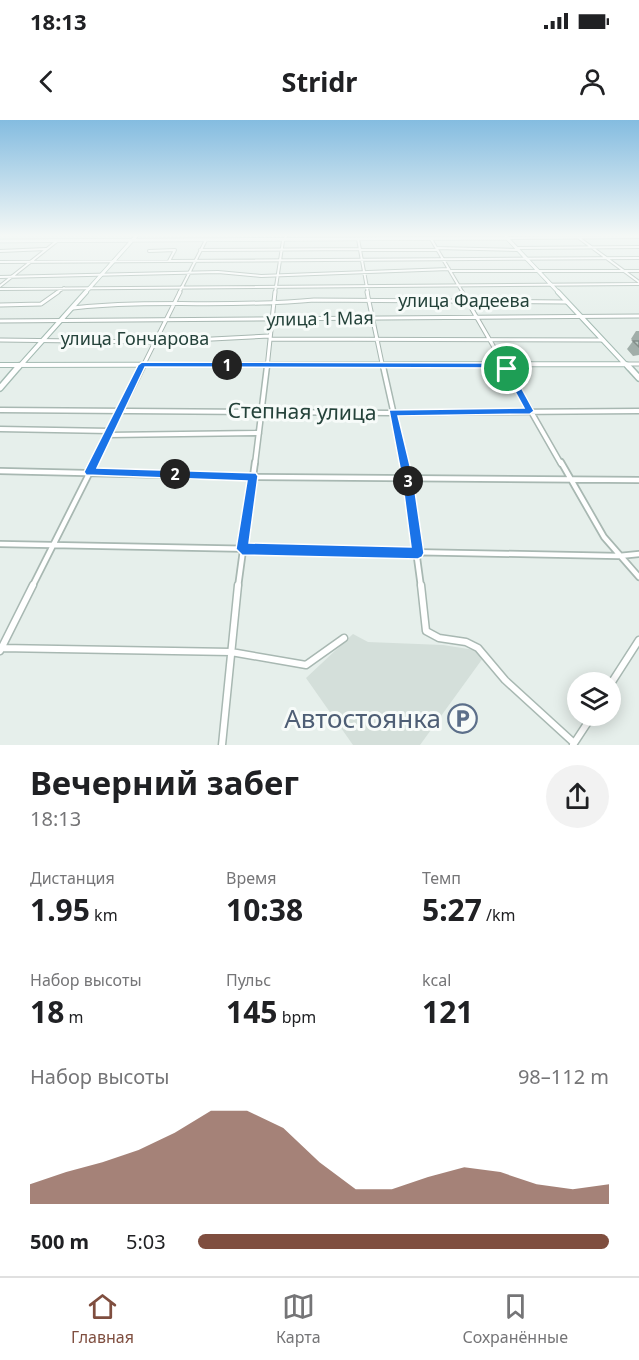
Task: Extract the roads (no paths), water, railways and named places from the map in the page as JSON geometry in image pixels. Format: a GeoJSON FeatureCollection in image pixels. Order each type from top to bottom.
{"type":"FeatureCollection","features":[{"type":"Feature","properties":{"kind":"main road"},"geometry":{"type":"LineString","coordinates":[[580,316],[639,378]]}},
{"type":"Feature","properties":{"kind":"street"},"geometry":{"type":"LineString","coordinates":[[0,287],[27,264]]}},
{"type":"Feature","properties":{"kind":"street"},"geometry":{"type":"LineString","coordinates":[[0,388],[111,264]]}},
{"type":"Feature","properties":{"kind":"street"},"geometry":{"type":"LineString","coordinates":[[193,264],[0,649],[231,652],[306,665],[344,638]]}},
{"type":"Feature","properties":{"kind":"street"},"geometry":{"type":"LineString","coordinates":[[222,745],[242,549],[262,411],[279,264]]}},
{"type":"Feature","properties":{"kind":"street"},"geometry":{"type":"LineString","coordinates":[[363,264],[372,318],[408,478],[426,631],[439,639],[467,642],[478,647],[507,681],[574,744],[586,726]]}},
{"type":"Feature","properties":{"kind":"street"},"geometry":{"type":"LineString","coordinates":[[446,264],[604,537],[639,577]]}},
{"type":"Feature","properties":{"kind":"street"},"geometry":{"type":"LineString","coordinates":[[531,264],[580,316]]}},
{"type":"Feature","properties":{"kind":"street"},"geometry":{"type":"LineString","coordinates":[[614,264],[639,283]]}},
{"type":"Feature","properties":{"kind":"street"},"geometry":{"type":"LineString","coordinates":[[0,277],[218,272],[261,276],[449,270],[639,271]]}},
{"type":"Feature","properties":{"kind":"street"},"geometry":{"type":"LineString","coordinates":[[0,287],[639,283]]}},
{"type":"Feature","properties":{"kind":"street"},"geometry":{"type":"LineString","coordinates":[[0,305],[41,304],[65,288]]}},
{"type":"Feature","properties":{"kind":"street","name":"улица Фадеева"},"geometry":{"type":"LineString","coordinates":[[73,308],[107,304],[273,304],[314,300],[567,302]]}},
{"type":"Feature","properties":{"kind":"street","name":"улица 1 Мая"},"geometry":{"type":"LineString","coordinates":[[0,321],[639,316]]}},
{"type":"Feature","properties":{"kind":"street","name":"улица Гончарова"},"geometry":{"type":"LineString","coordinates":[[0,340],[154,342],[269,338],[377,340],[488,338],[603,340]]}},
{"type":"Feature","properties":{"kind":"street"},"geometry":{"type":"LineString","coordinates":[[0,365],[639,364]]}},
{"type":"Feature","properties":{"kind":"street","name":"Степная улица"},"geometry":{"type":"LineString","coordinates":[[0,410],[121,409],[393,413],[639,411]]}},
{"type":"Feature","properties":{"kind":"street"},"geometry":{"type":"LineString","coordinates":[[0,429],[109,433],[259,433]]}},
{"type":"Feature","properties":{"kind":"street"},"geometry":{"type":"LineString","coordinates":[[0,471],[639,480]]}},
{"type":"Feature","properties":{"kind":"street"},"geometry":{"type":"LineString","coordinates":[[0,544],[418,553],[619,556],[639,554]]}},
{"type":"Feature","properties":{"kind":"street"},"geometry":{"type":"LineString","coordinates":[[619,672],[639,640]]}},
{"type":"Feature","properties":{"kind":"place","name":"Автостоянка"},"geometry":{"type":"Point","coordinates":[462,719]}}]}
